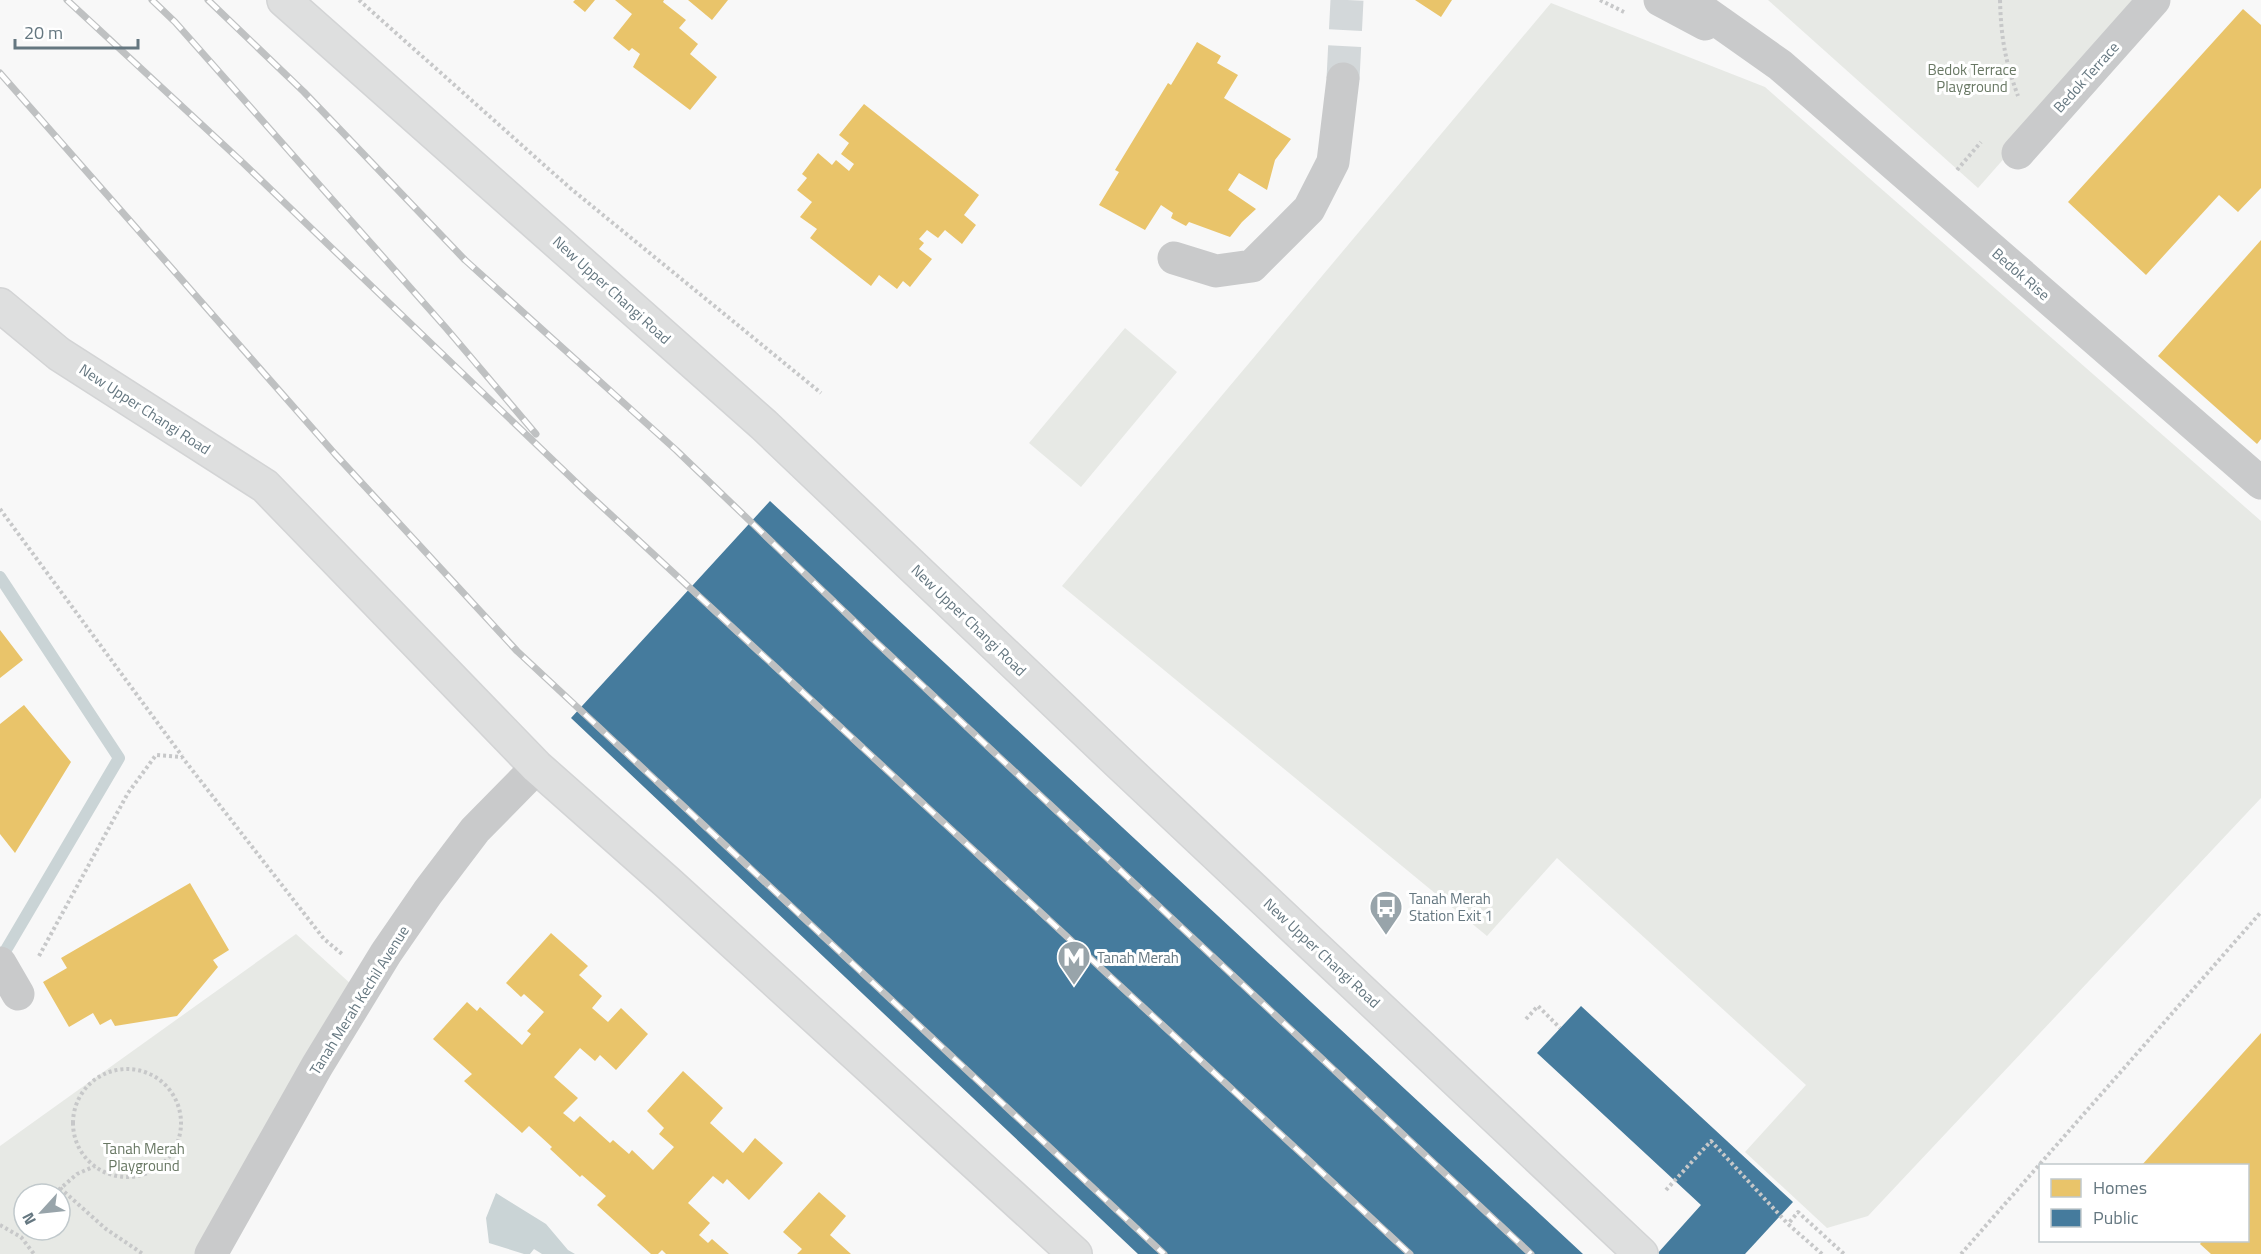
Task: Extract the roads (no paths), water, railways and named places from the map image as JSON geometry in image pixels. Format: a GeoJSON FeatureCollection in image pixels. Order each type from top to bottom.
{"type":"FeatureCollection","features":[{"type":"Feature","properties":{"kind":"main road","name":"New Upper Changi Road"},"geometry":{"type":"LineString","coordinates":[[284,0],[764,425],[1116,761],[1641,1254]]}},
{"type":"Feature","properties":{"kind":"main road","name":"New Upper Changi Road"},"geometry":{"type":"LineString","coordinates":[[0,305],[59,354],[265,486],[537,767],[667,882],[1075,1254]]}},
{"type":"Feature","properties":{"kind":"street","name":"Bedok Rise"},"geometry":{"type":"LineString","coordinates":[[1660,0],[1780,65]]}},
{"type":"Feature","properties":{"kind":"street","name":"Bedok Rise"},"geometry":{"type":"LineString","coordinates":[[1688,0],[1780,65],[2261,483]]}},
{"type":"Feature","properties":{"kind":"street","name":"Bedok Terrace"},"geometry":{"type":"LineString","coordinates":[[2018,153],[2154,0]]}},
{"type":"Feature","properties":{"kind":"street"},"geometry":{"type":"LineString","coordinates":[[1174,258],[1216,271],[1252,266],[1309,209],[1333,162],[1343,79]]}},
{"type":"Feature","properties":{"kind":"street","name":"Tanah Merah Kechil Avenue"},"geometry":{"type":"LineString","coordinates":[[211,1254],[317,1066],[386,953],[475,830],[537,767]]}},
{"type":"Feature","properties":{"kind":"street"},"geometry":{"type":"LineString","coordinates":[[0,963],[18,994]]}},
{"type":"Feature","properties":{"kind":"waterway"},"geometry":{"type":"LineString","coordinates":[[0,577],[119,758],[0,960]]}},
{"type":"Feature","properties":{"kind":"tunnel"},"geometry":{"type":"LineString","coordinates":[[1343,79],[1347,0]]}},
{"type":"Feature","properties":{"kind":"railway"},"geometry":{"type":"LineString","coordinates":[[67,0],[241,161],[583,489],[1410,1254]]}},
{"type":"Feature","properties":{"kind":"railway"},"geometry":{"type":"LineString","coordinates":[[152,0],[175,22],[446,328],[536,434]]}},
{"type":"Feature","properties":{"kind":"railway"},"geometry":{"type":"LineString","coordinates":[[208,0],[304,92],[465,260],[676,450],[878,644],[1531,1254]]}},
{"type":"Feature","properties":{"kind":"railway"},"geometry":{"type":"LineString","coordinates":[[0,73],[335,454],[517,651],[1164,1254]]}},
{"type":"Feature","properties":{"kind":"place","name":"Tanah Merah Station Exit 1"},"geometry":{"type":"Point","coordinates":[1386,936]}},
{"type":"Feature","properties":{"kind":"place","name":"Tanah Merah"},"geometry":{"type":"Point","coordinates":[1074,986]}},
{"type":"Feature","properties":{"kind":"park label","name":"Bedok Terrace Playground"},"geometry":{"type":"Point","coordinates":[1972,78]}},
{"type":"Feature","properties":{"kind":"park label","name":"Tanah Merah Playground"},"geometry":{"type":"Point","coordinates":[144,1156]}}]}
